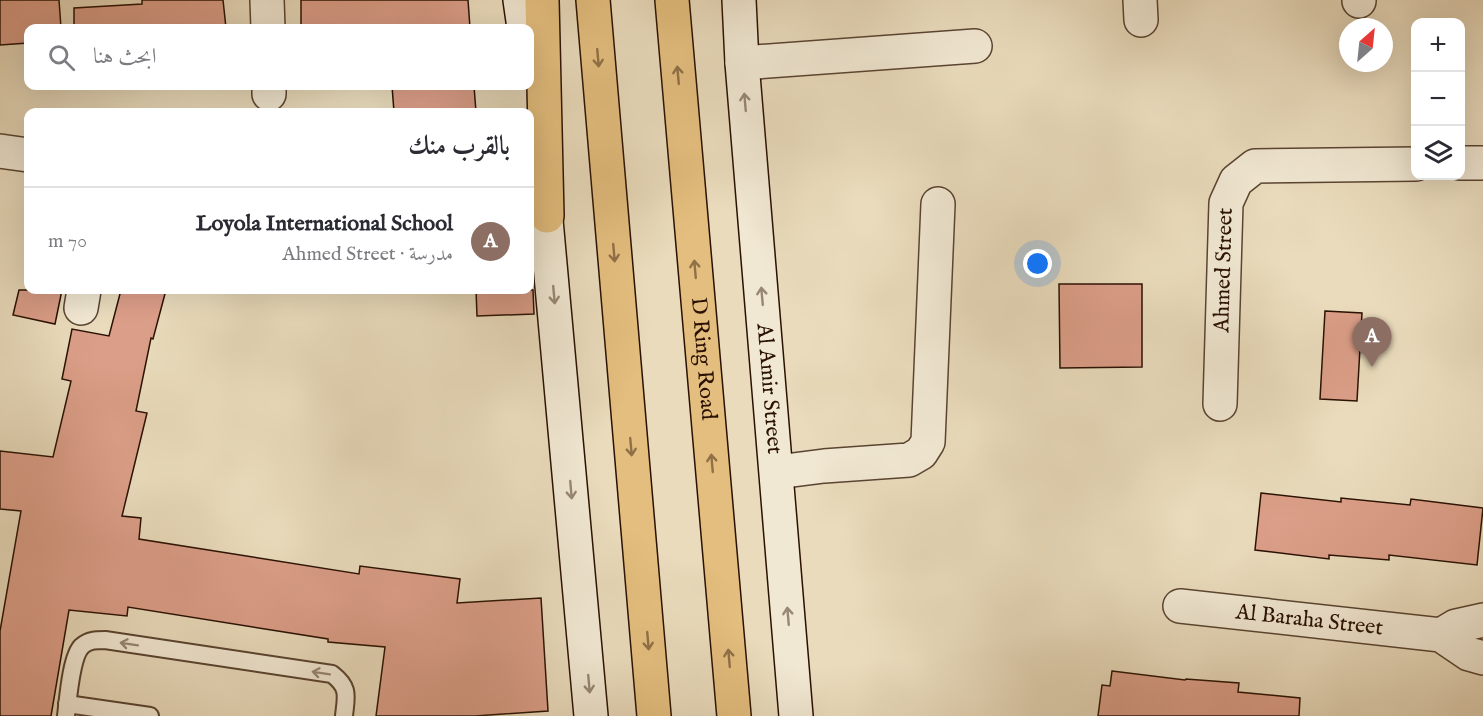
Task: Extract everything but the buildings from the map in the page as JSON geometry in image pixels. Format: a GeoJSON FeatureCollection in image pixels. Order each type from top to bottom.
{"type":"FeatureCollection","features":[{"type":"Feature","properties":{"kind":"highway"},"geometry":{"type":"LineString","coordinates":[[542,0],[547,216]]}},
{"type":"Feature","properties":{"kind":"highway"},"geometry":{"type":"LineString","coordinates":[[592,0],[654,716]]}},
{"type":"Feature","properties":{"kind":"highway","name":"D Ring Road"},"geometry":{"type":"LineString","coordinates":[[672,0],[734,716]]}},
{"type":"Feature","properties":{"kind":"street"},"geometry":{"type":"LineString","coordinates":[[267,0],[268,24]]}},
{"type":"Feature","properties":{"kind":"street"},"geometry":{"type":"LineString","coordinates":[[520,0],[523,24]]}},
{"type":"Feature","properties":{"kind":"street","name":"Al Amir Street"},"geometry":{"type":"LineString","coordinates":[[739,0],[742,63],[796,716]]}},
{"type":"Feature","properties":{"kind":"street"},"geometry":{"type":"LineString","coordinates":[[742,63],[975,46]]}},
{"type":"Feature","properties":{"kind":"street"},"geometry":{"type":"LineString","coordinates":[[532,90],[534,108]]}},
{"type":"Feature","properties":{"kind":"street"},"geometry":{"type":"LineString","coordinates":[[534,108],[547,216],[591,716]]}},
{"type":"Feature","properties":{"kind":"street"},"geometry":{"type":"LineString","coordinates":[[0,152],[24,155]]}},
{"type":"Feature","properties":{"kind":"street"},"geometry":{"type":"LineString","coordinates":[[1465,163],[1483,163]]}},
{"type":"Feature","properties":{"kind":"street","name":"Ahmed Street"},"geometry":{"type":"LineString","coordinates":[[1220,404],[1226,203],[1236,181],[1255,166],[1411,164]]}},
{"type":"Feature","properties":{"kind":"street"},"geometry":{"type":"LineString","coordinates":[[777,472],[909,460],[921,453],[928,442],[938,204]]}},
{"type":"Feature","properties":{"kind":"street","name":"Al Baraha Street"},"geometry":{"type":"LineString","coordinates":[[1180,606],[1441,634],[1469,654],[1483,658]]}},
{"type":"Feature","properties":{"kind":"street","name":"Al Baraha Street"},"geometry":{"type":"LineString","coordinates":[[1441,634],[1456,626],[1483,620]]}},
{"type":"Feature","properties":{"kind":"lane"},"geometry":{"type":"LineString","coordinates":[[150,716],[66,710],[74,664],[80,647],[92,640],[105,640],[332,674],[343,682],[347,694],[344,716]]}},
{"type":"Feature","properties":{"kind":"place","name":"Loyola International School"},"geometry":{"type":"Point","coordinates":[1372,367]}}]}
